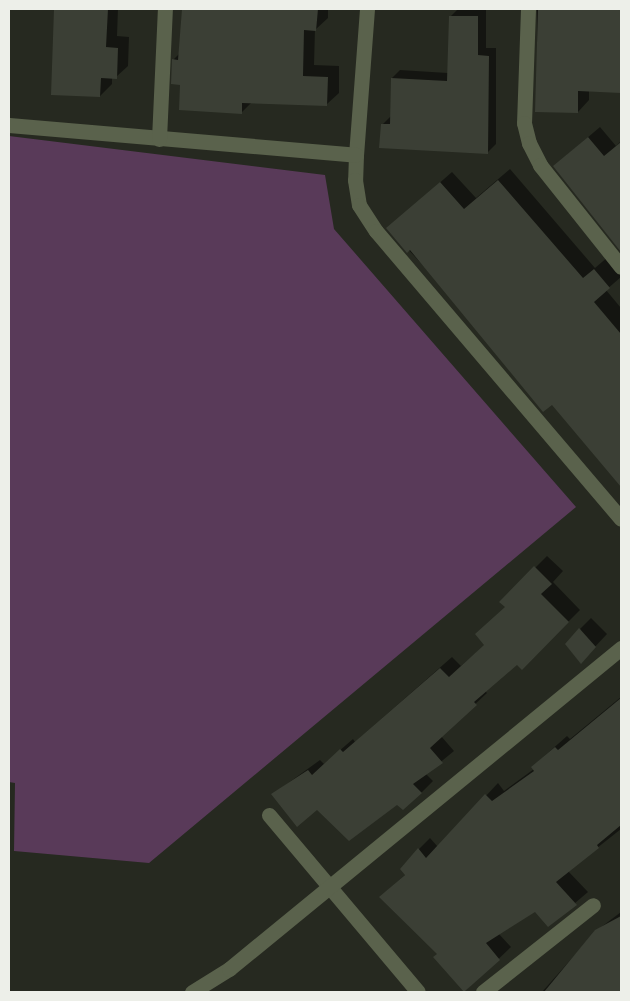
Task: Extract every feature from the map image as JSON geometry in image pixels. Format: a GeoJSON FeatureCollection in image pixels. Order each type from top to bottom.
{"type":"FeatureCollection","features":[{"type":"Feature","properties":{"kind":"street"},"geometry":{"type":"LineString","coordinates":[[160,139],[165,9]]}},
{"type":"Feature","properties":{"kind":"street"},"geometry":{"type":"LineString","coordinates":[[368,9],[356,155],[357,195],[366,218],[621,519]]}},
{"type":"Feature","properties":{"kind":"street"},"geometry":{"type":"LineString","coordinates":[[528,9],[524,124],[529,143],[540,166],[621,267]]}},
{"type":"Feature","properties":{"kind":"street"},"geometry":{"type":"LineString","coordinates":[[9,125],[356,155]]}},
{"type":"Feature","properties":{"kind":"street"},"geometry":{"type":"LineString","coordinates":[[192,992],[229,969],[621,648]]}},
{"type":"Feature","properties":{"kind":"street"},"geometry":{"type":"LineString","coordinates":[[269,816],[418,992]]}},
{"type":"Feature","properties":{"kind":"street"},"geometry":{"type":"LineString","coordinates":[[483,992],[593,905]]}},
{"type":"Feature","properties":{"kind":"shaded area"},"geometry":{"type":"Polygon","coordinates":[[[9,136],[325,175],[334,229],[576,507],[149,863],[14,851],[15,783],[9,782],[9,136]]]}},
{"type":"Feature","properties":{"kind":"building"},"geometry":{"type":"Polygon","coordinates":[[[54,9],[108,9],[106,47],[118,48],[117,79],[101,78],[100,97],[51,95],[54,9]]]}},
{"type":"Feature","properties":{"kind":"building"},"geometry":{"type":"Polygon","coordinates":[[[182,9],[318,9],[316,31],[304,30],[303,76],[328,77],[327,106],[242,103],[242,114],[179,110],[180,85],[171,84],[172,59],[178,60],[182,9]]]}},
{"type":"Feature","properties":{"kind":"building"},"geometry":{"type":"Polygon","coordinates":[[[538,9],[621,9],[621,93],[578,91],[578,113],[535,112],[538,9]]]}},
{"type":"Feature","properties":{"kind":"building"},"geometry":{"type":"Polygon","coordinates":[[[449,16],[478,16],[478,55],[489,56],[488,154],[379,148],[381,124],[390,124],[391,78],[447,81],[449,16]]]}},
{"type":"Feature","properties":{"kind":"building"},"geometry":{"type":"Polygon","coordinates":[[[588,137],[604,156],[621,142],[621,252],[553,166],[588,137]]]}},
{"type":"Feature","properties":{"kind":"building"},"geometry":{"type":"Polygon","coordinates":[[[498,180],[583,278],[594,269],[610,288],[594,302],[621,334],[621,487],[552,405],[543,412],[410,250],[407,253],[386,228],[440,182],[464,209],[498,180]]]}},
{"type":"Feature","properties":{"kind":"building"},"geometry":{"type":"Polygon","coordinates":[[[534,566],[552,584],[541,594],[569,622],[522,670],[517,665],[474,702],[477,705],[430,748],[443,763],[413,784],[422,793],[403,810],[397,805],[349,841],[317,810],[297,827],[271,794],[308,770],[312,775],[340,749],[343,752],[440,668],[449,677],[484,645],[475,634],[505,607],[499,602],[534,566]]]}},
{"type":"Feature","properties":{"kind":"building"},"geometry":{"type":"Polygon","coordinates":[[[579,628],[596,647],[581,664],[565,644],[579,628]]]}},
{"type":"Feature","properties":{"kind":"building"},"geometry":{"type":"Polygon","coordinates":[[[621,698],[621,825],[597,845],[599,848],[556,882],[577,905],[548,927],[535,912],[486,943],[500,960],[464,992],[433,957],[437,954],[379,897],[405,875],[400,869],[418,848],[426,858],[485,794],[492,801],[534,771],[531,767],[555,747],[558,750],[621,698]]]}},
{"type":"Feature","properties":{"kind":"building"},"geometry":{"type":"Polygon","coordinates":[[[621,916],[621,992],[544,992],[595,930],[621,916]]]}}]}
